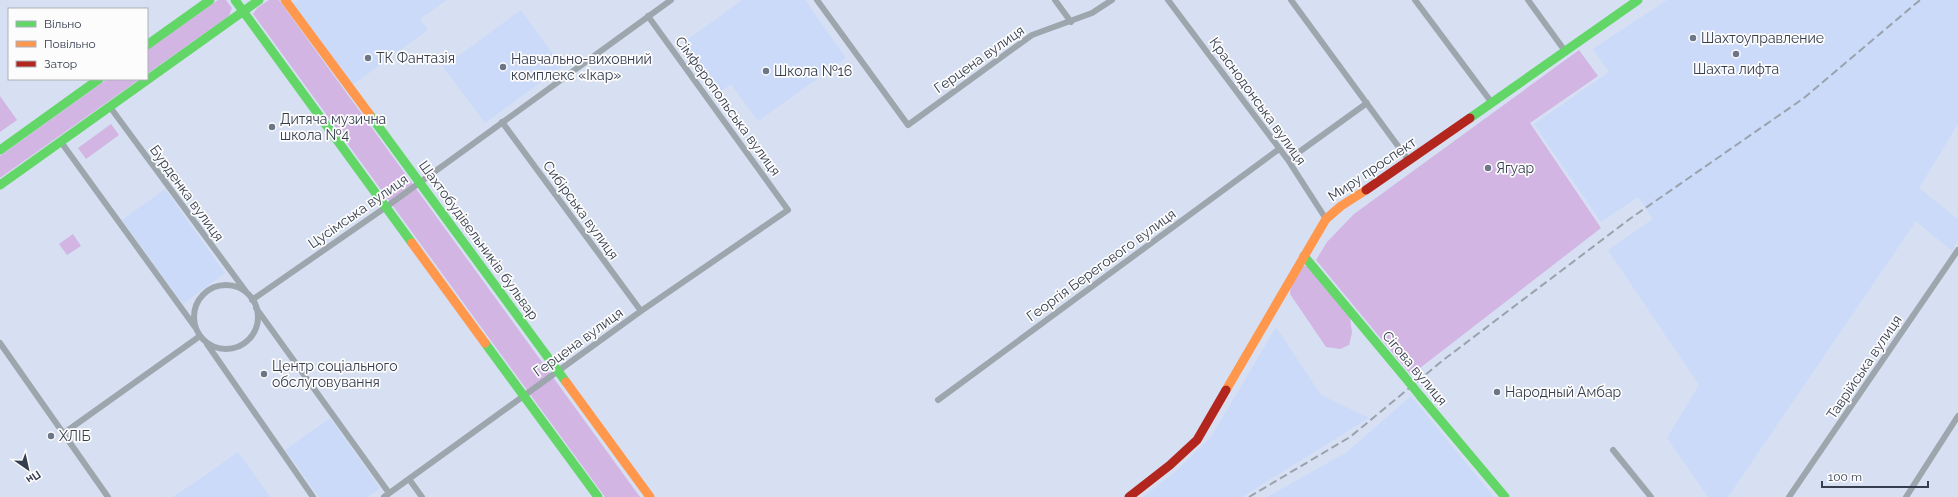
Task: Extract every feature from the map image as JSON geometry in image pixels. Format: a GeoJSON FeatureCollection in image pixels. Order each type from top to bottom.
{"type":"FeatureCollection","features":[{"type":"Feature","properties":{"kind":"main road"},"geometry":{"type":"LineString","coordinates":[[148,44],[210,0]]}},
{"type":"Feature","properties":{"kind":"main road"},"geometry":{"type":"LineString","coordinates":[[235,0],[598,497]]}},
{"type":"Feature","properties":{"kind":"main road"},"geometry":{"type":"LineString","coordinates":[[148,80],[260,0]]}},
{"type":"Feature","properties":{"kind":"main road","name":"Шахтобудівельників бульвар"},"geometry":{"type":"LineString","coordinates":[[285,0],[650,497]]}},
{"type":"Feature","properties":{"kind":"main road","name":"Миру проспект"},"geometry":{"type":"LineString","coordinates":[[1129,497],[1170,465],[1197,440],[1326,219],[1341,206],[1409,161],[1638,0]]}},
{"type":"Feature","properties":{"kind":"main road"},"geometry":{"type":"LineString","coordinates":[[0,150],[98,80]]}},
{"type":"Feature","properties":{"kind":"main road"},"geometry":{"type":"LineString","coordinates":[[0,185],[148,80]]}},
{"type":"Feature","properties":{"kind":"main road","name":"Сігова вулиця"},"geometry":{"type":"LineString","coordinates":[[1304,256],[1420,397],[1505,497]]}},
{"type":"Feature","properties":{"kind":"street","name":"Цусімська вулиця"},"geometry":{"type":"LineString","coordinates":[[252,300],[386,207],[671,0]]}},
{"type":"Feature","properties":{"kind":"street","name":"Герцена вулиця"},"geometry":{"type":"LineString","coordinates":[[817,0],[908,124],[1032,35],[1071,22],[1092,13],[1112,0]]}},
{"type":"Feature","properties":{"kind":"street"},"geometry":{"type":"LineString","coordinates":[[1055,0],[1071,22]]}},
{"type":"Feature","properties":{"kind":"street","name":"Краснодонська вулиця"},"geometry":{"type":"LineString","coordinates":[[1168,0],[1288,160],[1326,219]]}},
{"type":"Feature","properties":{"kind":"street"},"geometry":{"type":"LineString","coordinates":[[1291,0],[1409,161]]}},
{"type":"Feature","properties":{"kind":"street"},"geometry":{"type":"LineString","coordinates":[[1415,0],[1492,103]]}},
{"type":"Feature","properties":{"kind":"street"},"geometry":{"type":"LineString","coordinates":[[1528,0],[1565,51]]}},
{"type":"Feature","properties":{"kind":"street","name":"Сімферопольська вулиця"},"geometry":{"type":"LineString","coordinates":[[648,16],[788,210]]}},
{"type":"Feature","properties":{"kind":"street"},"geometry":{"type":"LineString","coordinates":[[1288,160],[1367,103]]}},
{"type":"Feature","properties":{"kind":"street","name":"Бурденка вулиця"},"geometry":{"type":"LineString","coordinates":[[110,107],[247,293]]}},
{"type":"Feature","properties":{"kind":"street","name":"Сибірська вулиця"},"geometry":{"type":"LineString","coordinates":[[502,122],[641,311]]}},
{"type":"Feature","properties":{"kind":"street"},"geometry":{"type":"LineString","coordinates":[[61,142],[196,327],[200,336],[206,342],[313,497]]}},
{"type":"Feature","properties":{"kind":"street","name":"Георгія Берегового вулиця"},"geometry":{"type":"LineString","coordinates":[[938,400],[1279,149]]}},
{"type":"Feature","properties":{"kind":"street","name":"Герцена вулиця"},"geometry":{"type":"LineString","coordinates":[[384,497],[641,311],[788,210]]}},
{"type":"Feature","properties":{"kind":"street","name":"Таврійська вулиця"},"geometry":{"type":"LineString","coordinates":[[1789,497],[1958,250]]}},
{"type":"Feature","properties":{"kind":"street"},"geometry":{"type":"LineString","coordinates":[[196,327],[194,312],[198,302],[209,290],[226,285],[234,286],[247,293],[256,308],[389,493]]}},
{"type":"Feature","properties":{"kind":"street"},"geometry":{"type":"LineString","coordinates":[[206,342],[218,348],[226,349],[243,344],[249,339],[256,328],[258,319],[256,308]]}},
{"type":"Feature","properties":{"kind":"street"},"geometry":{"type":"LineString","coordinates":[[64,433],[200,336]]}},
{"type":"Feature","properties":{"kind":"street"},"geometry":{"type":"LineString","coordinates":[[0,343],[108,497]]}},
{"type":"Feature","properties":{"kind":"street"},"geometry":{"type":"LineString","coordinates":[[1906,497],[1958,416]]}},
{"type":"Feature","properties":{"kind":"street"},"geometry":{"type":"LineString","coordinates":[[1613,450],[1651,497]]}},
{"type":"Feature","properties":{"kind":"street"},"geometry":{"type":"LineString","coordinates":[[409,479],[422,497]]}},
{"type":"Feature","properties":{"kind":"shaded area"},"geometry":{"type":"Polygon","coordinates":[[[218,0],[226,0],[232,8],[229,16],[148,73],[148,49],[218,0]]]}},
{"type":"Feature","properties":{"kind":"shaded area"},"geometry":{"type":"Polygon","coordinates":[[[269,0],[279,0],[640,497],[605,497],[253,14],[257,8],[269,0]]]}},
{"type":"Feature","properties":{"kind":"shaded area"},"geometry":{"type":"Polygon","coordinates":[[[298,0],[447,0],[420,19],[428,30],[351,86],[292,4],[298,0]]]}},
{"type":"Feature","properties":{"kind":"shaded area","name":"Школа №16"},"geometry":{"type":"Polygon","coordinates":[[[742,0],[805,0],[846,58],[758,121],[731,84],[719,93],[683,43],[742,0]]]}},
{"type":"Feature","properties":{"kind":"shaded area"},"geometry":{"type":"Polygon","coordinates":[[[1667,0],[1958,0],[1958,124],[1919,188],[1958,219],[1958,241],[1952,251],[1916,221],[1728,497],[1708,497],[1667,438],[1699,385],[1608,250],[1653,219],[1638,197],[1601,222],[1534,124],[1609,72],[1593,49],[1667,0]]]}},
{"type":"Feature","properties":{"kind":"shaded area","name":"Навчально-виховний комплекс «Ікар»"},"geometry":{"type":"Polygon","coordinates":[[[521,10],[562,67],[485,123],[443,67],[521,10]]]}},
{"type":"Feature","properties":{"kind":"shaded area","name":"Ягуар"},"geometry":{"type":"Polygon","coordinates":[[[1579,50],[1598,76],[1530,123],[1601,228],[1411,375],[1316,260],[1327,242],[1354,214],[1579,50]]]}},
{"type":"Feature","properties":{"kind":"shaded area"},"geometry":{"type":"Polygon","coordinates":[[[106,80],[139,80],[0,178],[0,156],[106,80]]]}},
{"type":"Feature","properties":{"kind":"shaded area"},"geometry":{"type":"Polygon","coordinates":[[[0,96],[17,120],[0,132],[0,96]]]}},
{"type":"Feature","properties":{"kind":"shaded area"},"geometry":{"type":"Polygon","coordinates":[[[111,124],[119,135],[86,159],[78,148],[111,124]]]}},
{"type":"Feature","properties":{"kind":"shaded area"},"geometry":{"type":"Polygon","coordinates":[[[165,189],[225,273],[183,304],[122,220],[165,189]]]}},
{"type":"Feature","properties":{"kind":"shaded area"},"geometry":{"type":"Polygon","coordinates":[[[73,234],[81,246],[67,255],[59,244],[73,234]]]}},
{"type":"Feature","properties":{"kind":"shaded area"},"geometry":{"type":"Polygon","coordinates":[[[1312,265],[1349,310],[1352,333],[1349,345],[1340,349],[1326,347],[1290,294],[1291,284],[1303,266],[1312,265]]]}},
{"type":"Feature","properties":{"kind":"shaded area"},"geometry":{"type":"Polygon","coordinates":[[[1276,327],[1321,395],[1369,418],[1242,497],[1143,497],[1176,471],[1211,437],[1276,327]]]}},
{"type":"Feature","properties":{"kind":"shaded area"},"geometry":{"type":"Polygon","coordinates":[[[1411,396],[1494,497],[1267,497],[1347,452],[1411,396]]]}},
{"type":"Feature","properties":{"kind":"shaded area"},"geometry":{"type":"Polygon","coordinates":[[[330,418],[380,488],[368,497],[319,497],[285,450],[330,418]]]}},
{"type":"Feature","properties":{"kind":"shaded area"},"geometry":{"type":"Polygon","coordinates":[[[238,452],[270,497],[173,497],[207,474],[238,452]]]}},
{"type":"Feature","properties":{"kind":"railway"},"geometry":{"type":"LineString","coordinates":[[1249,497],[1350,437],[1442,361],[1631,218],[1804,98],[1920,0]]}},
{"type":"Feature","properties":{"kind":"traffic: fast"},"geometry":{"type":"LineString","coordinates":[[148,44],[210,0]]}},
{"type":"Feature","properties":{"kind":"traffic: fast"},"geometry":{"type":"LineString","coordinates":[[235,0],[412,243]]}},
{"type":"Feature","properties":{"kind":"traffic: fast"},"geometry":{"type":"LineString","coordinates":[[148,79],[259,0]]}},
{"type":"Feature","properties":{"kind":"traffic: fast"},"geometry":{"type":"LineString","coordinates":[[1470,118],[1638,0]]}},
{"type":"Feature","properties":{"kind":"traffic: fast"},"geometry":{"type":"LineString","coordinates":[[0,150],[98,80]]}},
{"type":"Feature","properties":{"kind":"traffic: fast"},"geometry":{"type":"LineString","coordinates":[[0,185],[147,80]]}},
{"type":"Feature","properties":{"kind":"traffic: fast"},"geometry":{"type":"LineString","coordinates":[[370,115],[566,382]]}},
{"type":"Feature","properties":{"kind":"traffic: fast"},"geometry":{"type":"LineString","coordinates":[[1304,256],[1404,376]]}},
{"type":"Feature","properties":{"kind":"traffic: fast"},"geometry":{"type":"LineString","coordinates":[[485,343],[598,497]]}},
{"type":"Feature","properties":{"kind":"traffic: fast"},"geometry":{"type":"LineString","coordinates":[[1404,376],[1421,397]]}},
{"type":"Feature","properties":{"kind":"traffic: fast"},"geometry":{"type":"LineString","coordinates":[[1421,397],[1505,497]]}},
{"type":"Feature","properties":{"kind":"traffic: slow"},"geometry":{"type":"LineString","coordinates":[[285,0],[370,115]]}},
{"type":"Feature","properties":{"kind":"traffic: slow"},"geometry":{"type":"LineString","coordinates":[[1226,390],[1326,219],[1341,206],[1366,190]]}},
{"type":"Feature","properties":{"kind":"traffic: slow"},"geometry":{"type":"LineString","coordinates":[[412,243],[485,343]]}},
{"type":"Feature","properties":{"kind":"traffic: slow"},"geometry":{"type":"LineString","coordinates":[[566,382],[650,497]]}},
{"type":"Feature","properties":{"kind":"traffic: jam"},"geometry":{"type":"LineString","coordinates":[[1366,190],[1470,118]]}},
{"type":"Feature","properties":{"kind":"traffic: jam"},"geometry":{"type":"LineString","coordinates":[[1129,497],[1170,465],[1197,440],[1226,390]]}},
{"type":"Feature","properties":{"kind":"place","name":"Шахтоуправление"},"geometry":{"type":"Point","coordinates":[1693,38]}},
{"type":"Feature","properties":{"kind":"place","name":"Шахта лифта"},"geometry":{"type":"Point","coordinates":[1736,54]}},
{"type":"Feature","properties":{"kind":"place","name":"ТК Фантазія"},"geometry":{"type":"Point","coordinates":[368,58]}},
{"type":"Feature","properties":{"kind":"place","name":"Навчально-виховний комплекс «Ікар»"},"geometry":{"type":"Point","coordinates":[503,67]}},
{"type":"Feature","properties":{"kind":"place","name":"Школа №16"},"geometry":{"type":"Point","coordinates":[766,71]}},
{"type":"Feature","properties":{"kind":"place","name":"Дитяча музична школа №4"},"geometry":{"type":"Point","coordinates":[272,127]}},
{"type":"Feature","properties":{"kind":"place","name":"Ягуар"},"geometry":{"type":"Point","coordinates":[1488,168]}},
{"type":"Feature","properties":{"kind":"place","name":"Центр соціального обслуговування"},"geometry":{"type":"Point","coordinates":[264,374]}},
{"type":"Feature","properties":{"kind":"place","name":"Народный Амбар"},"geometry":{"type":"Point","coordinates":[1497,392]}},
{"type":"Feature","properties":{"kind":"place","name":"ХЛІБ"},"geometry":{"type":"Point","coordinates":[51,436]}}]}
